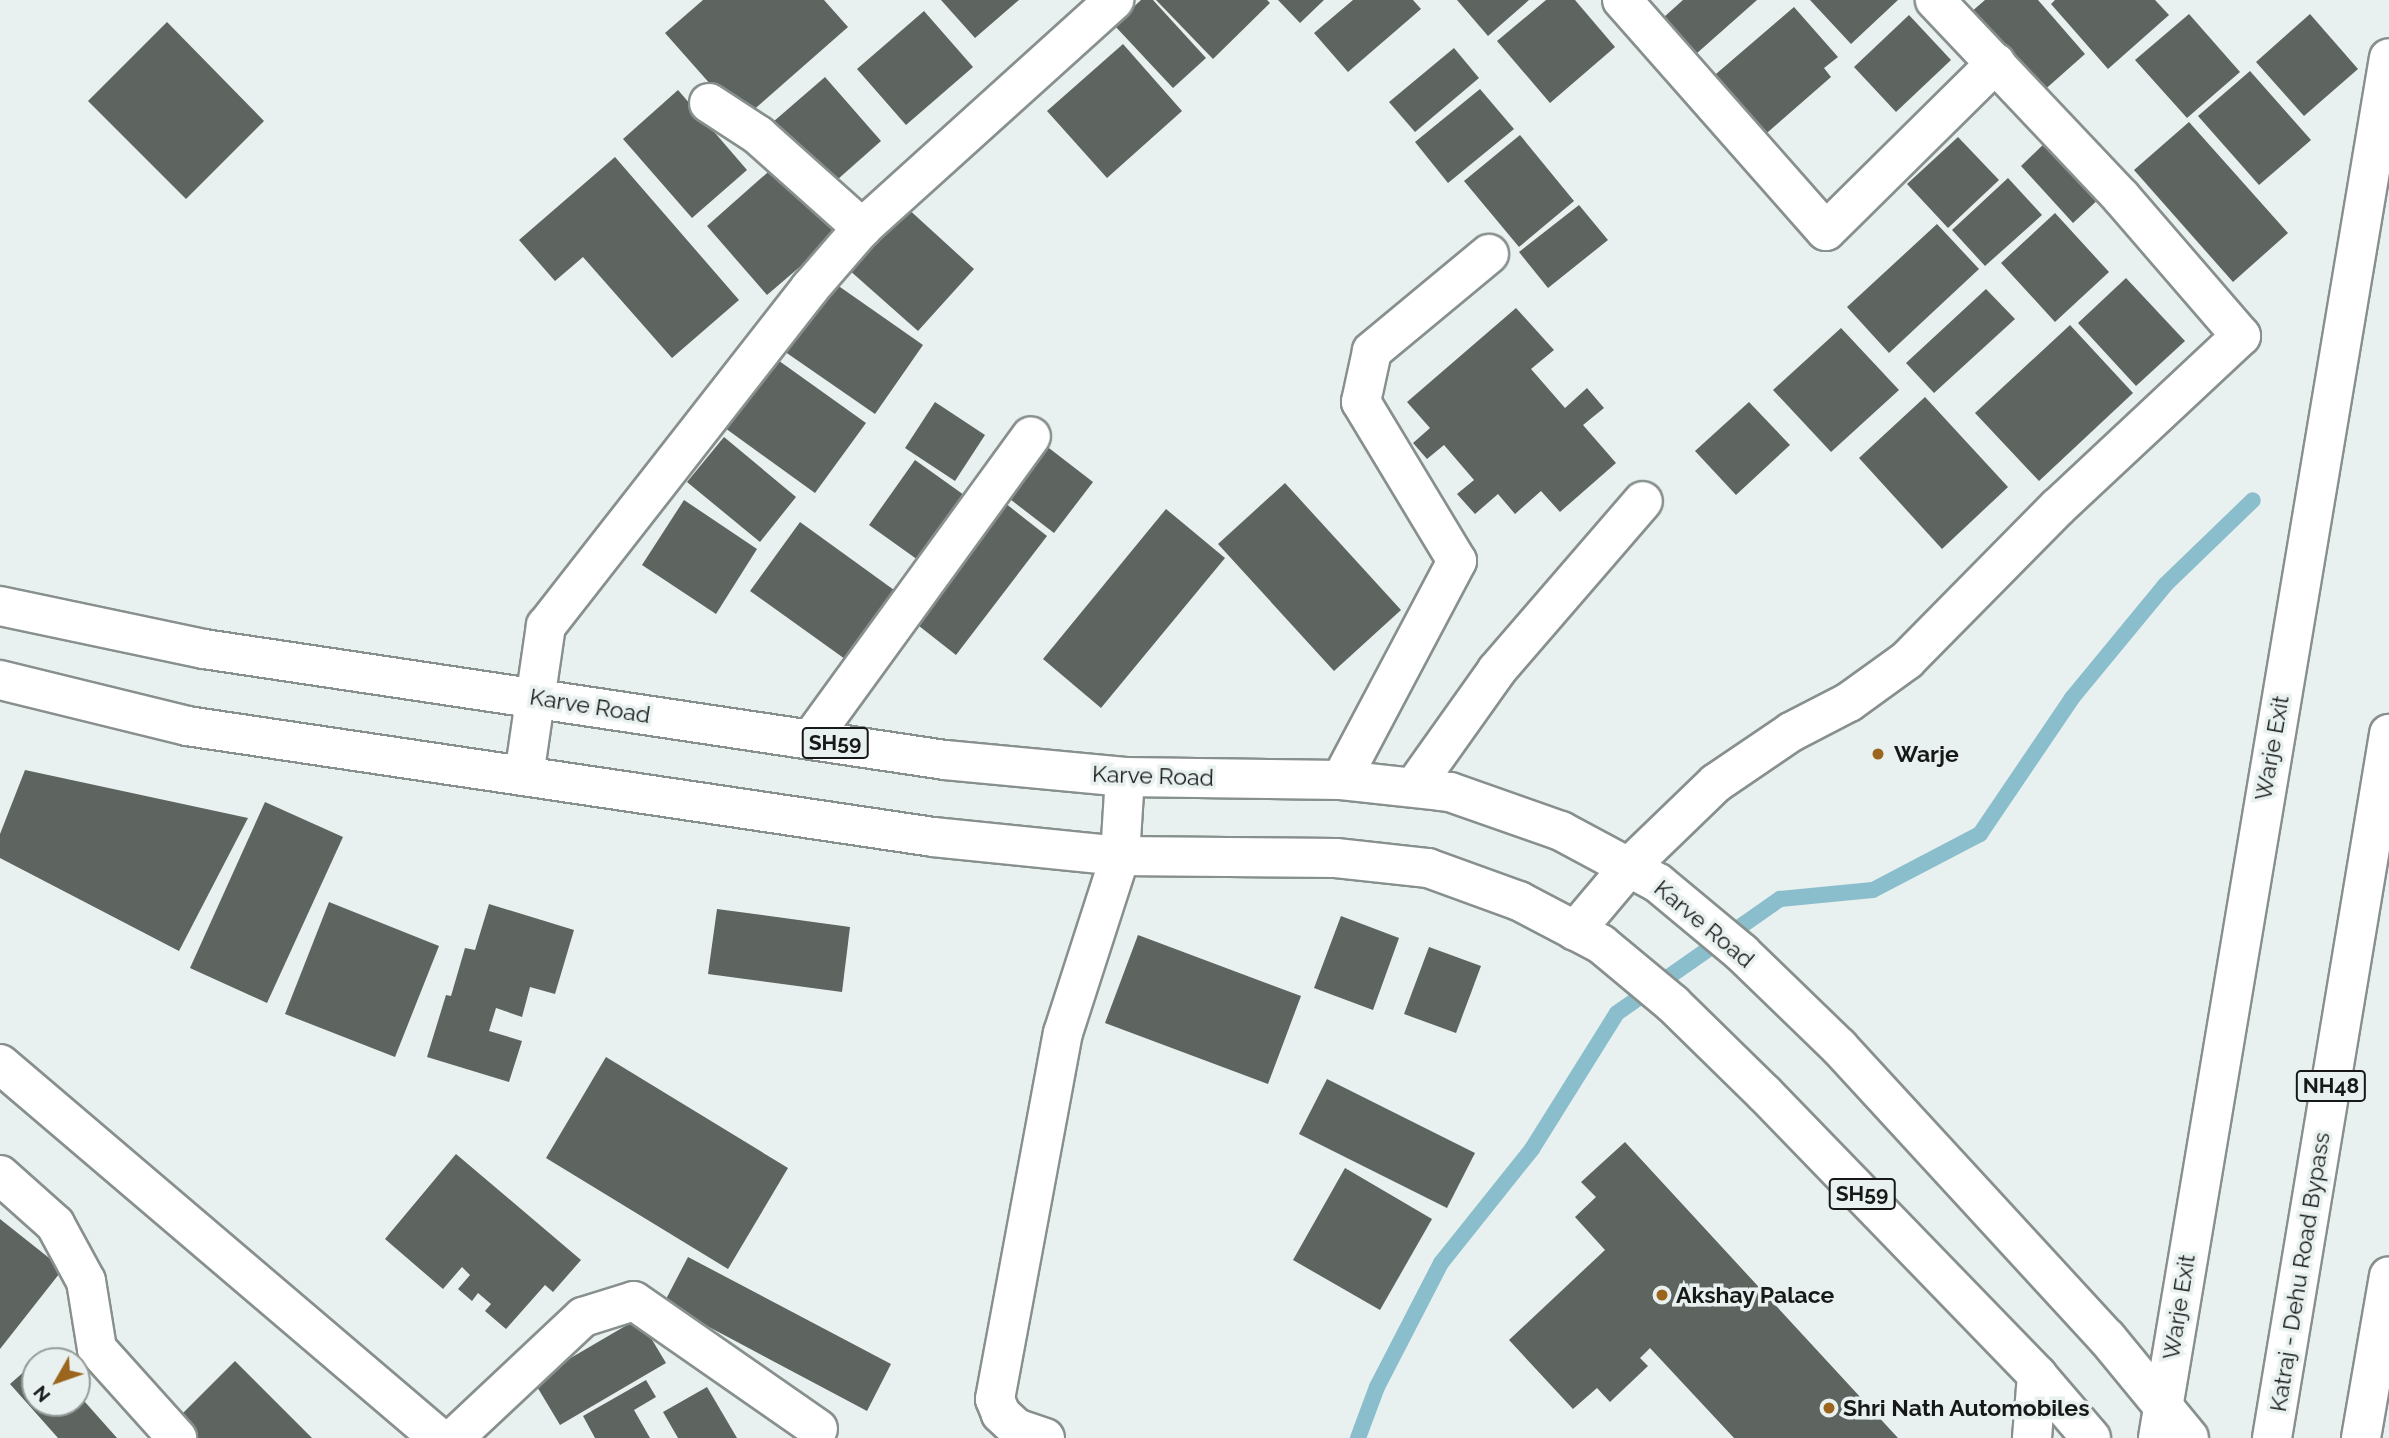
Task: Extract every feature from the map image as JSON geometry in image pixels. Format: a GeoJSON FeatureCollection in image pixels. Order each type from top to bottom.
{"type":"FeatureCollection","features":[{"type":"Feature","properties":{"kind":"main road"},"geometry":{"type":"LineString","coordinates":[[1622,0],[1826,231],[1996,63]]}},
{"type":"Feature","properties":{"kind":"main road"},"geometry":{"type":"LineString","coordinates":[[1588,938],[1644,875],[1716,783],[1791,732],[1849,702],[1907,660],[2057,508],[2241,335],[1996,63],[1935,0]]}},
{"type":"Feature","properties":{"kind":"main road"},"geometry":{"type":"LineString","coordinates":[[524,776],[546,626],[810,288],[862,228],[1094,6]]}},
{"type":"Feature","properties":{"kind":"main road","name":"Warje Exit"},"geometry":{"type":"LineString","coordinates":[[2161,1422],[2389,58]]}},
{"type":"Feature","properties":{"kind":"main road"},"geometry":{"type":"LineString","coordinates":[[709,103],[758,135],[862,228]]}},
{"type":"Feature","properties":{"kind":"main road"},"geometry":{"type":"LineString","coordinates":[[1341,780],[1457,561],[1361,402],[1372,351],[1489,254]]}},
{"type":"Feature","properties":{"kind":"main road"},"geometry":{"type":"LineString","coordinates":[[811,740],[1031,436]]}},
{"type":"Feature","properties":{"kind":"main road"},"geometry":{"type":"LineString","coordinates":[[1413,788],[1497,670],[1643,501]]}},
{"type":"Feature","properties":{"kind":"main road","name":"Karve Road"},"geometry":{"type":"LineString","coordinates":[[2,614],[204,649],[945,760],[1125,777],[1341,780],[1450,792],[1561,831],[1644,875],[1742,953],[1839,1047],[2107,1338],[2161,1422]]}},
{"type":"Feature","properties":{"kind":"main road","name":"SH59"},"geometry":{"type":"LineString","coordinates":[[0,680],[187,726],[933,837],[1121,856],[1336,858],[1428,868],[1519,901],[1588,938],[1672,1004],[1765,1094],[2042,1381],[2091,1438]]}},
{"type":"Feature","properties":{"kind":"main road","name":"Katraj - Dehu Road Bypass"},"geometry":{"type":"LineString","coordinates":[[2272,1438],[2389,734]]}},
{"type":"Feature","properties":{"kind":"main road"},"geometry":{"type":"LineString","coordinates":[[1045,1438],[1016,1428],[1001,1414],[995,1399],[1063,1033],[1121,856],[1125,777]]}},
{"type":"Feature","properties":{"kind":"main road"},"geometry":{"type":"LineString","coordinates":[[0,1064],[439,1438]]}},
{"type":"Feature","properties":{"kind":"main road"},"geometry":{"type":"LineString","coordinates":[[0,1175],[55,1224],[86,1281],[97,1349],[177,1438]]}},
{"type":"Feature","properties":{"kind":"main road"},"geometry":{"type":"LineString","coordinates":[[2361,1438],[2389,1276]]}},
{"type":"Feature","properties":{"kind":"main road"},"geometry":{"type":"LineString","coordinates":[[453,1438],[583,1317],[634,1301],[818,1429]]}},
{"type":"Feature","properties":{"kind":"main road"},"geometry":{"type":"LineString","coordinates":[[2032,1438],[2042,1381]]}},
{"type":"Feature","properties":{"kind":"main road","name":"SH59"},"geometry":{"type":"LineString","coordinates":[[2161,1422],[2189,1438]]}},
{"type":"Feature","properties":{"kind":"building"},"geometry":{"type":"Polygon","coordinates":[[[703,0],[824,0],[848,27],[742,120],[665,33],[703,0]]]}},
{"type":"Feature","properties":{"kind":"building"},"geometry":{"type":"Polygon","coordinates":[[[941,0],[1019,0],[975,38],[941,0]]]}},
{"type":"Feature","properties":{"kind":"building"},"geometry":{"type":"Polygon","coordinates":[[[1141,0],[1153,0],[1206,58],[1173,88],[1114,25],[1141,0]]]}},
{"type":"Feature","properties":{"kind":"building"},"geometry":{"type":"Polygon","coordinates":[[[1156,0],[1267,0],[1270,3],[1213,59],[1156,0]]]}},
{"type":"Feature","properties":{"kind":"building"},"geometry":{"type":"Polygon","coordinates":[[[1278,0],[1324,0],[1300,23],[1278,0]]]}},
{"type":"Feature","properties":{"kind":"building"},"geometry":{"type":"Polygon","coordinates":[[[1353,0],[1413,0],[1421,9],[1348,72],[1314,33],[1353,0]]]}},
{"type":"Feature","properties":{"kind":"building"},"geometry":{"type":"Polygon","coordinates":[[[1457,0],[1529,0],[1488,36],[1457,0]]]}},
{"type":"Feature","properties":{"kind":"building"},"geometry":{"type":"Polygon","coordinates":[[[1546,0],[1575,0],[1615,47],[1550,103],[1497,41],[1546,0]]]}},
{"type":"Feature","properties":{"kind":"building"},"geometry":{"type":"Polygon","coordinates":[[[1683,0],[1757,0],[1696,54],[1664,17],[1683,0]]]}},
{"type":"Feature","properties":{"kind":"building"},"geometry":{"type":"Polygon","coordinates":[[[1810,0],[1898,0],[1851,44],[1810,0]]]}},
{"type":"Feature","properties":{"kind":"building"},"geometry":{"type":"Polygon","coordinates":[[[1985,0],[2038,0],[2085,54],[2041,93],[1970,13],[1985,0]]]}},
{"type":"Feature","properties":{"kind":"building"},"geometry":{"type":"Polygon","coordinates":[[[2055,0],[2155,0],[2169,15],[2108,69],[2051,4],[2055,0]]]}},
{"type":"Feature","properties":{"kind":"building"},"geometry":{"type":"Polygon","coordinates":[[[1794,7],[1838,57],[1824,68],[1831,77],[1760,139],[1709,80],[1794,7]]]}},
{"type":"Feature","properties":{"kind":"building"},"geometry":{"type":"Polygon","coordinates":[[[924,11],[973,67],[906,125],[857,69],[924,11]]]}},
{"type":"Feature","properties":{"kind":"building"},"geometry":{"type":"Polygon","coordinates":[[[2189,14],[2240,72],[2187,118],[2135,60],[2189,14]]]}},
{"type":"Feature","properties":{"kind":"building"},"geometry":{"type":"Polygon","coordinates":[[[2310,14],[2358,69],[2304,116],[2256,62],[2310,14]]]}},
{"type":"Feature","properties":{"kind":"building"},"geometry":{"type":"Polygon","coordinates":[[[1909,15],[1951,60],[1896,112],[1854,67],[1909,15]]]}},
{"type":"Feature","properties":{"kind":"building"},"geometry":{"type":"Polygon","coordinates":[[[167,22],[264,121],[186,199],[88,101],[167,22]]]}},
{"type":"Feature","properties":{"kind":"building"},"geometry":{"type":"Polygon","coordinates":[[[1123,44],[1182,111],[1107,178],[1047,111],[1123,44]]]}},
{"type":"Feature","properties":{"kind":"building"},"geometry":{"type":"Polygon","coordinates":[[[1454,48],[1479,78],[1415,132],[1389,102],[1454,48]]]}},
{"type":"Feature","properties":{"kind":"building"},"geometry":{"type":"Polygon","coordinates":[[[2250,71],[2311,140],[2259,185],[2198,116],[2250,71]]]}},
{"type":"Feature","properties":{"kind":"building"},"geometry":{"type":"Polygon","coordinates":[[[825,77],[881,141],[829,187],[773,122],[825,77]]]}},
{"type":"Feature","properties":{"kind":"building"},"geometry":{"type":"Polygon","coordinates":[[[1480,89],[1514,129],[1448,183],[1415,142],[1480,89]]]}},
{"type":"Feature","properties":{"kind":"building"},"geometry":{"type":"Polygon","coordinates":[[[678,90],[747,170],[692,218],[623,139],[678,90]]]}},
{"type":"Feature","properties":{"kind":"building"},"geometry":{"type":"Polygon","coordinates":[[[2189,122],[2288,233],[2233,282],[2134,170],[2189,122]]]}},
{"type":"Feature","properties":{"kind":"building"},"geometry":{"type":"Polygon","coordinates":[[[1520,135],[1574,201],[1519,247],[1464,181],[1520,135]]]}},
{"type":"Feature","properties":{"kind":"building"},"geometry":{"type":"Polygon","coordinates":[[[1958,137],[1999,180],[1948,228],[1907,184],[1958,137]]]}},
{"type":"Feature","properties":{"kind":"building"},"geometry":{"type":"Polygon","coordinates":[[[2050,138],[2103,195],[2073,223],[2021,166],[2050,138]]]}},
{"type":"Feature","properties":{"kind":"building"},"geometry":{"type":"Polygon","coordinates":[[[615,157],[739,300],[672,358],[583,257],[555,281],[519,240],[615,157]]]}},
{"type":"Feature","properties":{"kind":"building"},"geometry":{"type":"Polygon","coordinates":[[[776,165],[837,235],[767,295],[707,226],[776,165]]]}},
{"type":"Feature","properties":{"kind":"building"},"geometry":{"type":"Polygon","coordinates":[[[2008,178],[2042,215],[1985,266],[1952,230],[2008,178]]]}},
{"type":"Feature","properties":{"kind":"building"},"geometry":{"type":"Polygon","coordinates":[[[1579,205],[1608,240],[1548,288],[1519,252],[1579,205]]]}},
{"type":"Feature","properties":{"kind":"building"},"geometry":{"type":"Polygon","coordinates":[[[905,206],[974,269],[918,331],[848,269],[905,206]]]}},
{"type":"Feature","properties":{"kind":"building"},"geometry":{"type":"Polygon","coordinates":[[[2055,213],[2109,272],[2055,322],[2001,263],[2055,213]]]}},
{"type":"Feature","properties":{"kind":"building"},"geometry":{"type":"Polygon","coordinates":[[[1937,224],[1979,269],[1889,353],[1847,307],[1937,224]]]}},
{"type":"Feature","properties":{"kind":"building"},"geometry":{"type":"Polygon","coordinates":[[[2126,278],[2185,341],[2136,386],[2078,323],[2126,278]]]}},
{"type":"Feature","properties":{"kind":"building"},"geometry":{"type":"Polygon","coordinates":[[[830,280],[923,345],[875,414],[781,349],[830,280]]]}},
{"type":"Feature","properties":{"kind":"building"},"geometry":{"type":"Polygon","coordinates":[[[1986,289],[2015,319],[1934,393],[1906,363],[1986,289]]]}},
{"type":"Feature","properties":{"kind":"building"},"geometry":{"type":"Polygon","coordinates":[[[1516,308],[1554,350],[1531,369],[1565,408],[1587,388],[1604,408],[1583,425],[1616,463],[1560,512],[1541,491],[1515,514],[1498,494],[1475,514],[1457,494],[1474,480],[1444,445],[1427,459],[1413,443],[1430,428],[1407,402],[1516,308]]]}},
{"type":"Feature","properties":{"kind":"building"},"geometry":{"type":"Polygon","coordinates":[[[2070,325],[2133,393],[2039,481],[1975,413],[2070,325]]]}},
{"type":"Feature","properties":{"kind":"building"},"geometry":{"type":"Polygon","coordinates":[[[1841,328],[1899,390],[1831,452],[1773,390],[1841,328]]]}},
{"type":"Feature","properties":{"kind":"building"},"geometry":{"type":"Polygon","coordinates":[[[775,358],[866,423],[815,493],[725,428],[775,358]]]}},
{"type":"Feature","properties":{"kind":"building"},"geometry":{"type":"Polygon","coordinates":[[[1925,397],[2008,487],[1942,549],[1859,458],[1925,397]]]}},
{"type":"Feature","properties":{"kind":"building"},"geometry":{"type":"Polygon","coordinates":[[[935,402],[985,435],[955,481],[905,448],[935,402]]]}},
{"type":"Feature","properties":{"kind":"building"},"geometry":{"type":"Polygon","coordinates":[[[1749,402],[1790,445],[1736,495],[1695,451],[1749,402]]]}},
{"type":"Feature","properties":{"kind":"building"},"geometry":{"type":"Polygon","coordinates":[[[724,437],[796,497],[760,542],[687,482],[724,437]]]}},
{"type":"Feature","properties":{"kind":"building"},"geometry":{"type":"Polygon","coordinates":[[[1045,445],[1093,482],[1054,533],[1006,496],[1045,445]]]}},
{"type":"Feature","properties":{"kind":"building"},"geometry":{"type":"Polygon","coordinates":[[[915,460],[964,495],[918,560],[869,525],[915,460]]]}},
{"type":"Feature","properties":{"kind":"building"},"geometry":{"type":"Polygon","coordinates":[[[1285,483],[1401,610],[1334,671],[1218,544],[1285,483]]]}},
{"type":"Feature","properties":{"kind":"building"},"geometry":{"type":"Polygon","coordinates":[[[684,500],[757,549],[716,614],[642,565],[684,500]]]}},
{"type":"Feature","properties":{"kind":"building"},"geometry":{"type":"Polygon","coordinates":[[[1005,503],[1047,536],[956,655],[914,622],[1005,503]]]}},
{"type":"Feature","properties":{"kind":"building"},"geometry":{"type":"Polygon","coordinates":[[[1166,509],[1225,558],[1101,708],[1043,659],[1166,509]]]}},
{"type":"Feature","properties":{"kind":"building"},"geometry":{"type":"Polygon","coordinates":[[[800,522],[894,590],[845,659],[750,591],[800,522]]]}},
{"type":"Feature","properties":{"kind":"building"},"geometry":{"type":"Polygon","coordinates":[[[25,770],[248,818],[179,951],[0,858],[0,834],[25,770]]]}},
{"type":"Feature","properties":{"kind":"building"},"geometry":{"type":"Polygon","coordinates":[[[265,802],[343,837],[267,1003],[190,968],[265,802]]]}},
{"type":"Feature","properties":{"kind":"building"},"geometry":{"type":"Polygon","coordinates":[[[329,902],[439,946],[395,1057],[285,1014],[329,902]]]}},
{"type":"Feature","properties":{"kind":"building"},"geometry":{"type":"Polygon","coordinates":[[[489,904],[574,930],[555,994],[530,987],[522,1017],[496,1008],[489,1031],[522,1041],[509,1082],[427,1057],[446,995],[451,996],[465,948],[475,950],[489,904]]]}},
{"type":"Feature","properties":{"kind":"building"},"geometry":{"type":"Polygon","coordinates":[[[717,909],[850,927],[842,992],[708,974],[717,909]]]}},
{"type":"Feature","properties":{"kind":"building"},"geometry":{"type":"Polygon","coordinates":[[[1341,916],[1399,938],[1373,1010],[1314,988],[1341,916]]]}},
{"type":"Feature","properties":{"kind":"building"},"geometry":{"type":"Polygon","coordinates":[[[1138,935],[1301,996],[1268,1084],[1105,1023],[1138,935]]]}},
{"type":"Feature","properties":{"kind":"building"},"geometry":{"type":"Polygon","coordinates":[[[1429,947],[1481,966],[1456,1033],[1404,1014],[1429,947]]]}},
{"type":"Feature","properties":{"kind":"building"},"geometry":{"type":"Polygon","coordinates":[[[606,1057],[788,1168],[728,1269],[546,1158],[606,1057]]]}},
{"type":"Feature","properties":{"kind":"building"},"geometry":{"type":"Polygon","coordinates":[[[1327,1079],[1475,1153],[1447,1208],[1299,1134],[1327,1079]]]}},
{"type":"Feature","properties":{"kind":"building","name":"Akshay Palace"},"geometry":{"type":"Polygon","coordinates":[[[1625,1142],[1898,1438],[1734,1438],[1650,1348],[1640,1358],[1648,1366],[1610,1402],[1597,1388],[1573,1409],[1509,1340],[1605,1250],[1575,1217],[1596,1197],[1581,1182],[1625,1142]]]}},
{"type":"Feature","properties":{"kind":"building"},"geometry":{"type":"Polygon","coordinates":[[[456,1154],[581,1260],[553,1292],[545,1285],[506,1329],[485,1311],[491,1304],[478,1293],[472,1301],[458,1289],[470,1275],[462,1267],[443,1289],[385,1239],[456,1154]]]}},
{"type":"Feature","properties":{"kind":"building"},"geometry":{"type":"Polygon","coordinates":[[[1345,1168],[1432,1219],[1380,1310],[1293,1260],[1345,1168]]]}},
{"type":"Feature","properties":{"kind":"building"},"geometry":{"type":"Polygon","coordinates":[[[0,1219],[63,1269],[0,1349],[0,1219]]]}},
{"type":"Feature","properties":{"kind":"building"},"geometry":{"type":"Polygon","coordinates":[[[688,1257],[891,1364],[867,1411],[664,1303],[688,1257]]]}},
{"type":"Feature","properties":{"kind":"building"},"geometry":{"type":"Polygon","coordinates":[[[639,1318],[666,1363],[560,1425],[533,1380],[639,1318]]]}},
{"type":"Feature","properties":{"kind":"building"},"geometry":{"type":"Polygon","coordinates":[[[235,1361],[312,1438],[198,1438],[178,1418],[235,1361]]]}},
{"type":"Feature","properties":{"kind":"building"},"geometry":{"type":"Polygon","coordinates":[[[21,1374],[21,1396],[10,1384],[21,1374]]]}},
{"type":"Feature","properties":{"kind":"building"},"geometry":{"type":"Polygon","coordinates":[[[646,1380],[656,1397],[634,1410],[650,1438],[595,1438],[583,1416],[646,1380]]]}},
{"type":"Feature","properties":{"kind":"building"},"geometry":{"type":"Polygon","coordinates":[[[707,1387],[737,1438],[678,1438],[663,1412],[707,1387]]]}},
{"type":"Feature","properties":{"kind":"building"},"geometry":{"type":"Polygon","coordinates":[[[91,1409],[117,1438],[58,1438],[39,1417],[91,1417],[91,1409]]]}},
{"type":"Feature","properties":{"kind":"waterway"},"geometry":{"type":"LineString","coordinates":[[1358,1438],[1377,1387],[1441,1263],[1532,1149],[1617,1013],[1780,899],[1873,890],[1980,834],[2072,698],[2165,585],[2253,500]]}},
{"type":"Feature","properties":{"kind":"place","name":"Warje"},"geometry":{"type":"Point","coordinates":[1878,754]}},
{"type":"Feature","properties":{"kind":"place","name":"Akshay Palace"},"geometry":{"type":"Point","coordinates":[1662,1295]}},
{"type":"Feature","properties":{"kind":"place","name":"Shri Nath Automobiles"},"geometry":{"type":"Point","coordinates":[1829,1408]}}]}
